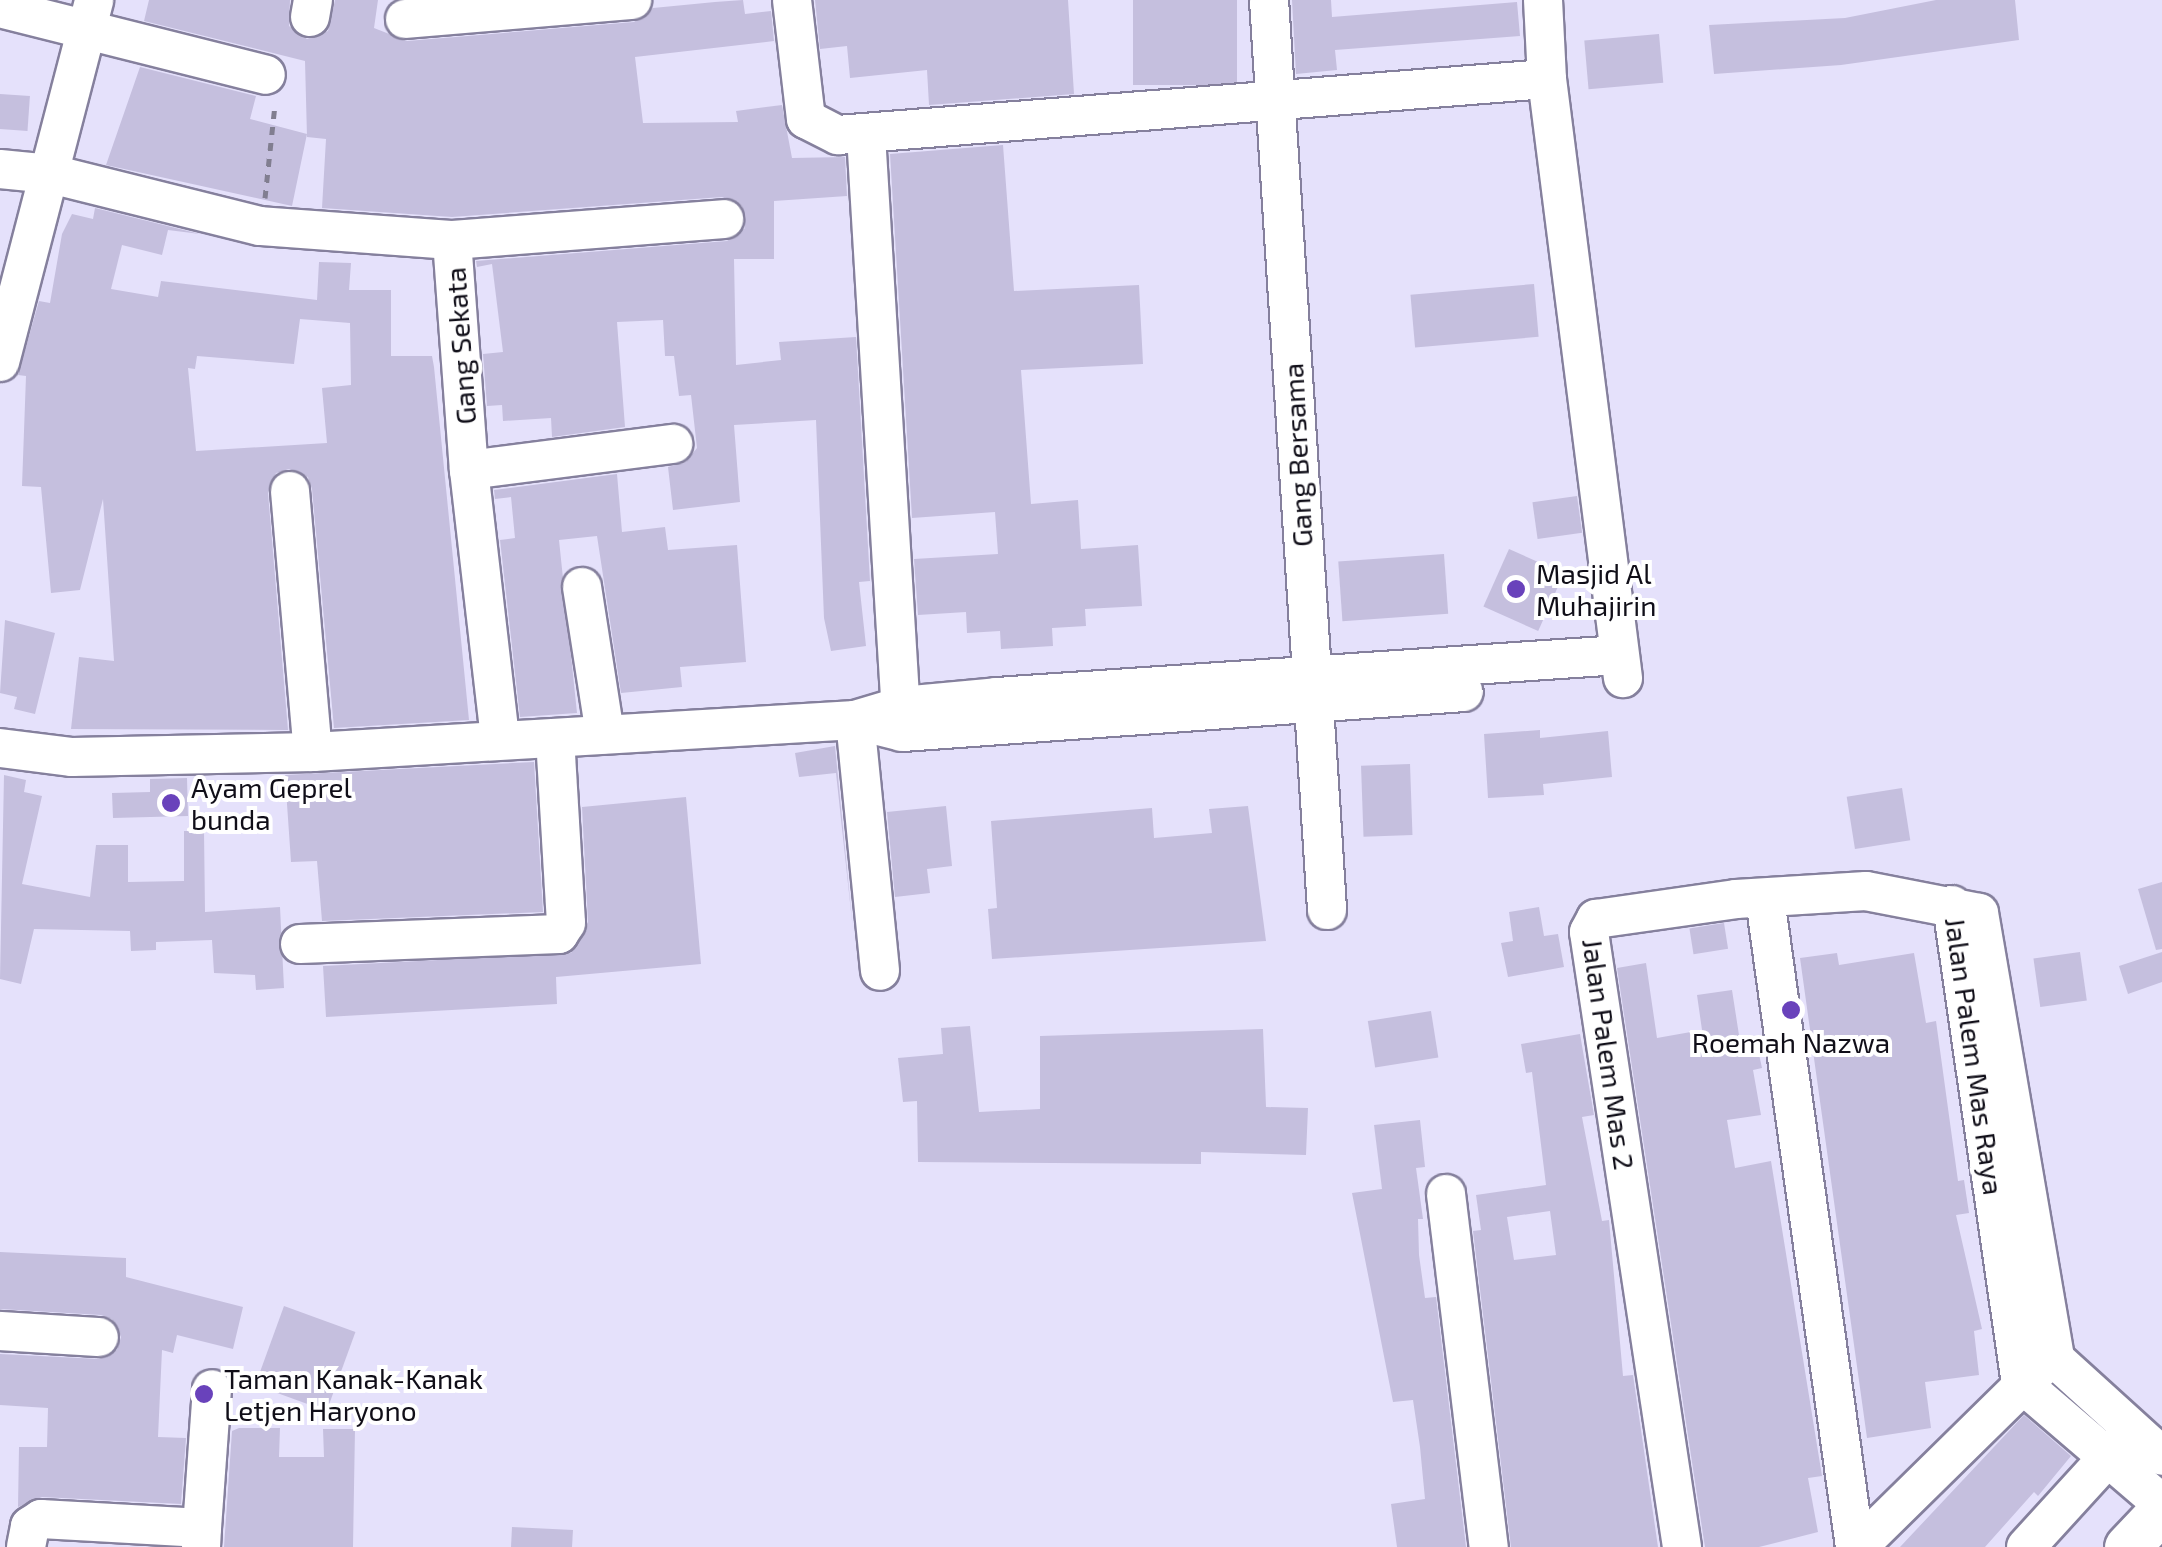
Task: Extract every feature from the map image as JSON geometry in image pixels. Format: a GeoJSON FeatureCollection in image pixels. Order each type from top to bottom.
{"type":"FeatureCollection","features":[{"type":"Feature","properties":{"kind":"main road"},"geometry":{"type":"LineString","coordinates":[[2127,1547],[2162,1507]]}},
{"type":"Feature","properties":{"kind":"street"},"geometry":{"type":"LineString","coordinates":[[428,12],[632,0]]}},
{"type":"Feature","properties":{"kind":"street"},"geometry":{"type":"LineString","coordinates":[[792,0],[806,119],[838,135],[1547,79]]}},
{"type":"Feature","properties":{"kind":"street","name":"Gang Bersama"},"geometry":{"type":"LineString","coordinates":[[1269,0],[1310,689],[1328,910]]}},
{"type":"Feature","properties":{"kind":"street"},"geometry":{"type":"LineString","coordinates":[[0,748],[72,757],[312,752],[500,738],[902,719],[1487,678],[1620,655],[1547,79],[1543,0]]}},
{"type":"Feature","properties":{"kind":"street"},"geometry":{"type":"LineString","coordinates":[[0,8],[90,13],[266,75]]}},
{"type":"Feature","properties":{"kind":"street"},"geometry":{"type":"LineString","coordinates":[[0,362],[90,13]]}},
{"type":"Feature","properties":{"kind":"street"},"geometry":{"type":"LineString","coordinates":[[866,135],[902,719]]}},
{"type":"Feature","properties":{"kind":"street","name":"Gang Sekata"},"geometry":{"type":"LineString","coordinates":[[0,170],[51,174],[260,226],[452,240],[469,470],[500,738]]}},
{"type":"Feature","properties":{"kind":"street"},"geometry":{"type":"LineString","coordinates":[[452,240],[724,218]]}},
{"type":"Feature","properties":{"kind":"street"},"geometry":{"type":"LineString","coordinates":[[469,470],[673,444]]}},
{"type":"Feature","properties":{"kind":"street"},"geometry":{"type":"LineString","coordinates":[[290,491],[312,752]]}},
{"type":"Feature","properties":{"kind":"street"},"geometry":{"type":"LineString","coordinates":[[582,587],[605,734]]}},
{"type":"Feature","properties":{"kind":"street"},"geometry":{"type":"LineString","coordinates":[[855,720],[880,970]]}},
{"type":"Feature","properties":{"kind":"street"},"geometry":{"type":"LineString","coordinates":[[300,944],[559,934],[566,923],[556,738]]}},
{"type":"Feature","properties":{"kind":"street","name":"Jalan Palem Mas 2"},"geometry":{"type":"LineString","coordinates":[[1682,1547],[1589,932],[1596,919],[1866,891],[1952,905]]}},
{"type":"Feature","properties":{"kind":"street"},"geometry":{"type":"LineString","coordinates":[[1765,899],[1856,1547]]}},
{"type":"Feature","properties":{"kind":"street","name":"Jalan Palem Mas Raya"},"geometry":{"type":"LineString","coordinates":[[1952,905],[1985,920],[2040,1294],[2055,1358]]}},
{"type":"Feature","properties":{"kind":"street","name":"Jalan Palem Mas Raya"},"geometry":{"type":"LineString","coordinates":[[1952,905],[2021,1383]]}},
{"type":"Feature","properties":{"kind":"street"},"geometry":{"type":"LineString","coordinates":[[1446,1194],[1488,1547]]}},
{"type":"Feature","properties":{"kind":"street"},"geometry":{"type":"LineString","coordinates":[[0,1331],[99,1337]]}},
{"type":"Feature","properties":{"kind":"street"},"geometry":{"type":"LineString","coordinates":[[1856,1547],[2021,1383],[2055,1358],[2162,1507]]}},
{"type":"Feature","properties":{"kind":"street"},"geometry":{"type":"LineString","coordinates":[[2021,1383],[2120,1444],[2162,1456]]}},
{"type":"Feature","properties":{"kind":"street"},"geometry":{"type":"LineString","coordinates":[[26,1547],[30,1526],[41,1519],[202,1537],[212,1389]]}},
{"type":"Feature","properties":{"kind":"street"},"geometry":{"type":"LineString","coordinates":[[2026,1547],[2120,1444]]}},
{"type":"Feature","properties":{"kind":"path"},"geometry":{"type":"LineString","coordinates":[[260,226],[276,119],[266,75]]}},
{"type":"Feature","properties":{"kind":"building"},"geometry":{"type":"Polygon","coordinates":[[[149,0],[290,0],[289,26],[307,39],[328,31],[335,0],[378,0],[374,28],[407,41],[634,22],[653,8],[715,2],[743,0],[745,14],[771,11],[774,41],[635,57],[643,123],[738,122],[736,111],[782,105],[792,158],[845,157],[847,196],[774,201],[774,259],[734,259],[736,365],[781,360],[779,342],[856,337],[870,581],[859,582],[866,646],[831,651],[824,618],[816,420],[734,425],[740,502],[673,510],[668,467],[686,462],[697,448],[691,395],[679,396],[674,356],[665,356],[663,320],[617,322],[625,427],[552,437],[551,418],[503,421],[502,405],[487,406],[483,354],[503,352],[492,264],[477,267],[476,261],[727,241],[745,228],[742,206],[722,197],[452,217],[322,208],[326,139],[307,137],[305,61],[144,21],[149,0]]]}},
{"type":"Feature","properties":{"kind":"building"},"geometry":{"type":"Polygon","coordinates":[[[815,0],[1068,0],[1074,94],[929,105],[927,70],[850,78],[847,46],[820,49],[815,0]]]}},
{"type":"Feature","properties":{"kind":"building"},"geometry":{"type":"Polygon","coordinates":[[[1133,0],[1237,0],[1237,85],[1133,85],[1133,0]]]}},
{"type":"Feature","properties":{"kind":"building"},"geometry":{"type":"Polygon","coordinates":[[[1292,0],[1331,0],[1332,17],[1517,2],[1520,36],[1335,50],[1337,70],[1296,74],[1292,0]]]}},
{"type":"Feature","properties":{"kind":"building"},"geometry":{"type":"Polygon","coordinates":[[[1936,0],[2015,0],[2019,40],[1841,65],[1714,74],[1709,25],[1845,18],[1936,0]]]}},
{"type":"Feature","properties":{"kind":"building"},"geometry":{"type":"Polygon","coordinates":[[[1659,34],[1663,83],[1589,89],[1584,41],[1659,34]]]}},
{"type":"Feature","properties":{"kind":"building"},"geometry":{"type":"Polygon","coordinates":[[[140,67],[256,96],[250,119],[307,134],[292,206],[106,165],[140,67]]]}},
{"type":"Feature","properties":{"kind":"building"},"geometry":{"type":"Polygon","coordinates":[[[0,94],[30,96],[27,131],[0,129],[0,94]]]}},
{"type":"Feature","properties":{"kind":"building"},"geometry":{"type":"Polygon","coordinates":[[[1003,145],[1014,291],[1139,285],[1143,364],[1021,370],[1031,504],[1078,500],[1081,549],[1138,545],[1142,606],[1085,609],[1086,626],[1052,628],[1053,646],[1001,649],[1000,631],[967,633],[966,612],[918,615],[914,559],[998,554],[995,512],[912,518],[890,154],[1003,145]]]}},
{"type":"Feature","properties":{"kind":"building"},"geometry":{"type":"Polygon","coordinates":[[[95,208],[200,234],[168,230],[162,255],[122,245],[111,289],[158,297],[161,281],[317,300],[319,262],[351,263],[349,290],[391,290],[391,356],[432,356],[434,367],[469,720],[334,728],[312,489],[308,477],[289,469],[276,473],[268,493],[288,730],[71,729],[79,657],[114,661],[103,499],[80,590],[51,593],[41,487],[22,486],[26,376],[18,375],[39,301],[50,303],[62,234],[72,214],[93,219],[95,208]],[[300,319],[294,364],[197,356],[195,369],[188,368],[196,451],[327,443],[322,388],[351,385],[350,323],[300,319]]]}},
{"type":"Feature","properties":{"kind":"building"},"geometry":{"type":"Polygon","coordinates":[[[1534,284],[1539,337],[1415,348],[1410,295],[1534,284]]]}},
{"type":"Feature","properties":{"kind":"building"},"geometry":{"type":"Polygon","coordinates":[[[617,474],[622,532],[665,527],[668,550],[737,545],[746,662],[680,667],[682,687],[621,693],[597,536],[559,540],[577,713],[520,717],[500,540],[515,538],[511,497],[495,499],[494,490],[617,474]]]}},
{"type":"Feature","properties":{"kind":"building"},"geometry":{"type":"Polygon","coordinates":[[[1577,496],[1582,533],[1538,539],[1532,502],[1577,496]]]}},
{"type":"Feature","properties":{"kind":"building"},"geometry":{"type":"Polygon","coordinates":[[[1509,549],[1564,573],[1538,631],[1483,607],[1509,549]]]}},
{"type":"Feature","properties":{"kind":"building"},"geometry":{"type":"Polygon","coordinates":[[[1444,554],[1448,614],[1342,621],[1338,561],[1444,554]]]}},
{"type":"Feature","properties":{"kind":"building"},"geometry":{"type":"Polygon","coordinates":[[[5,620],[55,633],[35,714],[14,709],[17,697],[0,693],[5,620]]]}},
{"type":"Feature","properties":{"kind":"building"},"geometry":{"type":"Polygon","coordinates":[[[1540,730],[1540,738],[1608,731],[1612,777],[1543,784],[1544,795],[1488,798],[1484,734],[1540,730]]]}},
{"type":"Feature","properties":{"kind":"building"},"geometry":{"type":"Polygon","coordinates":[[[835,746],[853,930],[836,773],[799,777],[795,753],[835,746]]]}},
{"type":"Feature","properties":{"kind":"building"},"geometry":{"type":"Polygon","coordinates":[[[534,762],[543,912],[322,921],[317,861],[291,862],[285,775],[534,762]]]}},
{"type":"Feature","properties":{"kind":"building"},"geometry":{"type":"Polygon","coordinates":[[[1410,764],[1412,835],[1364,837],[1361,766],[1410,764]]]}},
{"type":"Feature","properties":{"kind":"building"},"geometry":{"type":"Polygon","coordinates":[[[4,775],[26,780],[24,792],[42,796],[22,884],[90,897],[96,845],[128,845],[128,882],[184,881],[184,831],[204,831],[205,912],[280,907],[284,988],[256,990],[255,975],[214,973],[212,940],[156,942],[156,950],[131,951],[130,931],[34,929],[21,984],[0,979],[4,775]]]}},
{"type":"Feature","properties":{"kind":"building"},"geometry":{"type":"Polygon","coordinates":[[[187,778],[188,816],[113,818],[112,793],[150,792],[150,779],[187,778]]]}},
{"type":"Feature","properties":{"kind":"building"},"geometry":{"type":"Polygon","coordinates":[[[1902,788],[1910,840],[1855,849],[1847,797],[1902,788]]]}},
{"type":"Feature","properties":{"kind":"building"},"geometry":{"type":"Polygon","coordinates":[[[686,797],[701,964],[556,977],[557,1004],[326,1017],[323,966],[571,953],[588,922],[582,807],[686,797]]]}},
{"type":"Feature","properties":{"kind":"building"},"geometry":{"type":"Polygon","coordinates":[[[946,806],[952,866],[927,869],[930,893],[895,897],[887,812],[946,806]]]}},
{"type":"Feature","properties":{"kind":"building"},"geometry":{"type":"Polygon","coordinates":[[[1248,806],[1266,941],[992,959],[988,909],[997,908],[991,821],[1152,808],[1154,838],[1212,833],[1209,809],[1248,806]]]}},
{"type":"Feature","properties":{"kind":"building"},"geometry":{"type":"Polygon","coordinates":[[[2162,882],[2162,949],[2156,950],[2138,889],[2162,882]]]}},
{"type":"Feature","properties":{"kind":"building"},"geometry":{"type":"Polygon","coordinates":[[[1539,907],[1544,936],[1558,934],[1564,967],[1508,977],[1501,943],[1513,941],[1509,912],[1539,907]]]}},
{"type":"Feature","properties":{"kind":"building"},"geometry":{"type":"Polygon","coordinates":[[[1724,923],[1728,949],[1693,954],[1689,928],[1724,923]]]}},
{"type":"Feature","properties":{"kind":"building"},"geometry":{"type":"Polygon","coordinates":[[[2080,952],[2087,1001],[2040,1007],[2033,959],[2080,952]]]}},
{"type":"Feature","properties":{"kind":"building"},"geometry":{"type":"Polygon","coordinates":[[[2162,952],[2162,982],[2128,994],[2119,966],[2162,952]]]}},
{"type":"Feature","properties":{"kind":"building"},"geometry":{"type":"Polygon","coordinates":[[[1837,953],[1839,965],[1914,953],[1926,1023],[1936,1021],[1958,1181],[1964,1180],[1969,1213],[1956,1215],[1982,1329],[1974,1331],[1979,1375],[1925,1382],[1931,1428],[1867,1438],[1800,958],[1837,953]]]}},
{"type":"Feature","properties":{"kind":"building"},"geometry":{"type":"Polygon","coordinates":[[[1646,963],[1657,1038],[1702,1030],[1697,995],[1732,990],[1741,1048],[1757,1045],[1762,1068],[1753,1070],[1761,1115],[1727,1120],[1735,1168],[1771,1161],[1822,1476],[1808,1478],[1818,1532],[1759,1547],[1705,1547],[1617,968],[1646,963]]]}},
{"type":"Feature","properties":{"kind":"building"},"geometry":{"type":"Polygon","coordinates":[[[1431,1011],[1438,1057],[1375,1067],[1368,1021],[1431,1011]]]}},
{"type":"Feature","properties":{"kind":"building"},"geometry":{"type":"Polygon","coordinates":[[[970,1026],[979,1112],[1040,1109],[1040,1036],[1263,1029],[1266,1107],[1308,1108],[1306,1155],[1201,1152],[1201,1164],[918,1162],[917,1101],[903,1102],[898,1058],[943,1054],[941,1028],[970,1026]]]}},
{"type":"Feature","properties":{"kind":"building"},"geometry":{"type":"Polygon","coordinates":[[[1580,1034],[1594,1115],[1582,1117],[1602,1221],[1609,1220],[1623,1376],[1633,1375],[1658,1547],[1511,1547],[1473,1231],[1481,1230],[1476,1195],[1546,1185],[1532,1072],[1526,1073],[1521,1044],[1580,1034]],[[1550,1211],[1507,1217],[1514,1260],[1556,1255],[1550,1211]]]}},
{"type":"Feature","properties":{"kind":"building"},"geometry":{"type":"Polygon","coordinates":[[[1420,1120],[1425,1167],[1416,1168],[1423,1219],[1418,1219],[1419,1255],[1425,1298],[1436,1297],[1466,1547],[1397,1547],[1391,1504],[1425,1499],[1420,1447],[1413,1400],[1393,1402],[1352,1193],[1382,1189],[1374,1125],[1420,1120]]]}},
{"type":"Feature","properties":{"kind":"building"},"geometry":{"type":"Polygon","coordinates":[[[0,1252],[126,1258],[126,1277],[243,1307],[233,1349],[177,1335],[173,1353],[162,1350],[158,1437],[186,1438],[181,1504],[42,1497],[18,1507],[19,1447],[47,1447],[48,1408],[0,1405],[0,1354],[99,1359],[117,1350],[121,1337],[112,1319],[101,1315],[0,1309],[0,1252]]]}},
{"type":"Feature","properties":{"kind":"building"},"geometry":{"type":"Polygon","coordinates":[[[284,1306],[355,1332],[327,1411],[255,1385],[284,1306]]]}},
{"type":"Feature","properties":{"kind":"building"},"geometry":{"type":"Polygon","coordinates":[[[2024,1415],[2071,1456],[2038,1496],[2034,1492],[1985,1547],[1900,1547],[2024,1415]]]}},
{"type":"Feature","properties":{"kind":"building"},"geometry":{"type":"Polygon","coordinates":[[[280,1428],[279,1457],[324,1457],[323,1429],[355,1429],[353,1547],[224,1547],[232,1431],[280,1428]]]}},
{"type":"Feature","properties":{"kind":"building"},"geometry":{"type":"Polygon","coordinates":[[[512,1527],[573,1530],[572,1547],[511,1547],[512,1527]]]}},
{"type":"Feature","properties":{"kind":"place","name":"Masjid Al Muhajirin"},"geometry":{"type":"Point","coordinates":[1516,589]}},
{"type":"Feature","properties":{"kind":"place","name":"Ayam Geprel bunda"},"geometry":{"type":"Point","coordinates":[171,803]}},
{"type":"Feature","properties":{"kind":"place","name":"Roemah Nazwa"},"geometry":{"type":"Point","coordinates":[1791,1010]}},
{"type":"Feature","properties":{"kind":"place","name":"Taman Kanak-Kanak Letjen Haryono"},"geometry":{"type":"Point","coordinates":[204,1394]}}]}
